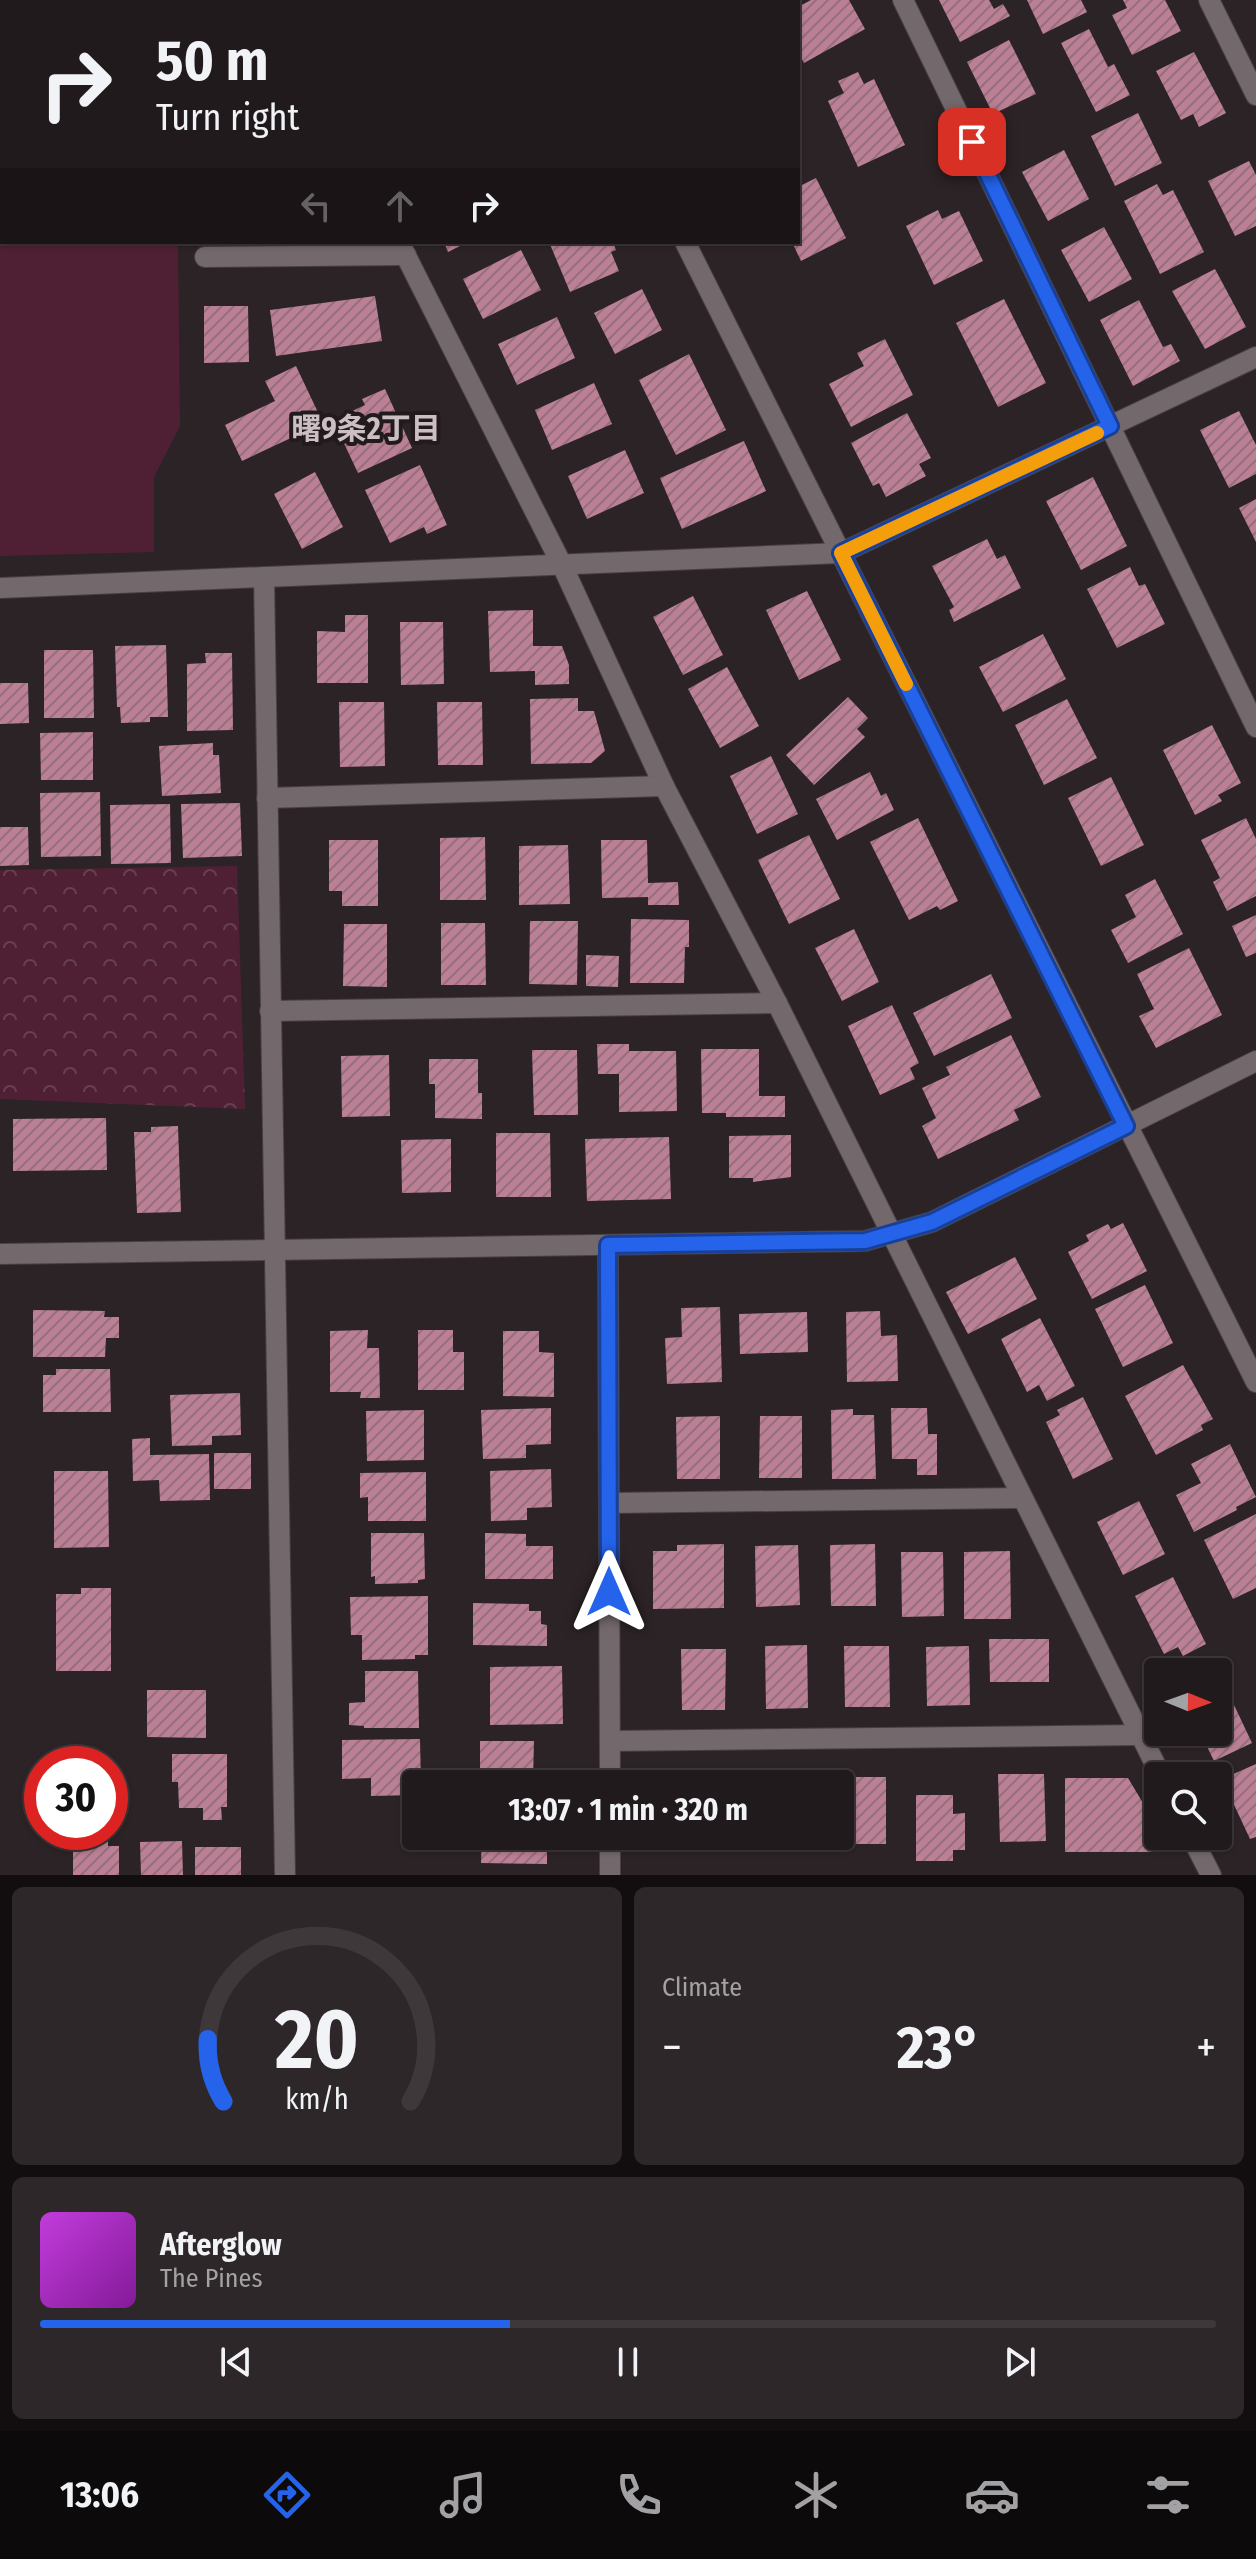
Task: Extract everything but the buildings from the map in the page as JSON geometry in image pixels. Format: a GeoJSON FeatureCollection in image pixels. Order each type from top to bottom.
{"type":"FeatureCollection","features":[{"type":"Feature","properties":{"kind":"street"},"geometry":{"type":"LineString","coordinates":[[903,0],[1256,727]]}},
{"type":"Feature","properties":{"kind":"street"},"geometry":{"type":"LineString","coordinates":[[1209,0],[1256,95]]}},
{"type":"Feature","properties":{"kind":"street"},"geometry":{"type":"LineString","coordinates":[[686,244],[1256,1382]]}},
{"type":"Feature","properties":{"kind":"street"},"geometry":{"type":"LineString","coordinates":[[205,257],[403,249],[562,565],[664,786],[777,1003],[1154,1762]]}},
{"type":"Feature","properties":{"kind":"street"},"geometry":{"type":"LineString","coordinates":[[0,588],[841,553],[1256,357]]}},
{"type":"Feature","properties":{"kind":"street"},"geometry":{"type":"LineString","coordinates":[[264,577],[285,1875]]}},
{"type":"Feature","properties":{"kind":"street"},"geometry":{"type":"LineString","coordinates":[[267,798],[664,786]]}},
{"type":"Feature","properties":{"kind":"street"},"geometry":{"type":"LineString","coordinates":[[270,1011],[777,1003]]}},
{"type":"Feature","properties":{"kind":"street"},"geometry":{"type":"LineString","coordinates":[[0,1254],[865,1241],[932,1222],[1256,1061]]}},
{"type":"Feature","properties":{"kind":"street"},"geometry":{"type":"LineString","coordinates":[[608,1245],[610,1770]]}},
{"type":"Feature","properties":{"kind":"street"},"geometry":{"type":"LineString","coordinates":[[609,1503],[1022,1498]]}},
{"type":"Feature","properties":{"kind":"street"},"geometry":{"type":"LineString","coordinates":[[610,1741],[1141,1735]]}},
{"type":"Feature","properties":{"kind":"street"},"geometry":{"type":"LineString","coordinates":[[610,1850],[610,1875]]}},
{"type":"Feature","properties":{"kind":"street"},"geometry":{"type":"LineString","coordinates":[[1198,1850],[1211,1875]]}},
{"type":"Feature","properties":{"kind":"green space"},"geometry":{"type":"Polygon","coordinates":[[[0,244],[178,244],[180,426],[154,477],[154,552],[0,556],[0,244]]]}},
{"type":"Feature","properties":{"kind":"green space"},"geometry":{"type":"Polygon","coordinates":[[[237,866],[245,1109],[0,1099],[0,870],[237,866]]]}},
{"type":"Feature","properties":{"kind":"slow traffic"},"geometry":{"type":"LineString","coordinates":[[906,684],[841,553],[1097,433]]}},
{"type":"Feature","properties":{"kind":"district","name":"曙9条2丁目"},"geometry":{"type":"Point","coordinates":[366,429]}},
{"type":"Feature","properties":{"kind":"route"},"geometry":{"type":"LineString","coordinates":[[609,1592],[608,1245],[865,1241],[932,1222],[1126,1126],[841,553],[1110,426],[972,142]]}}]}
